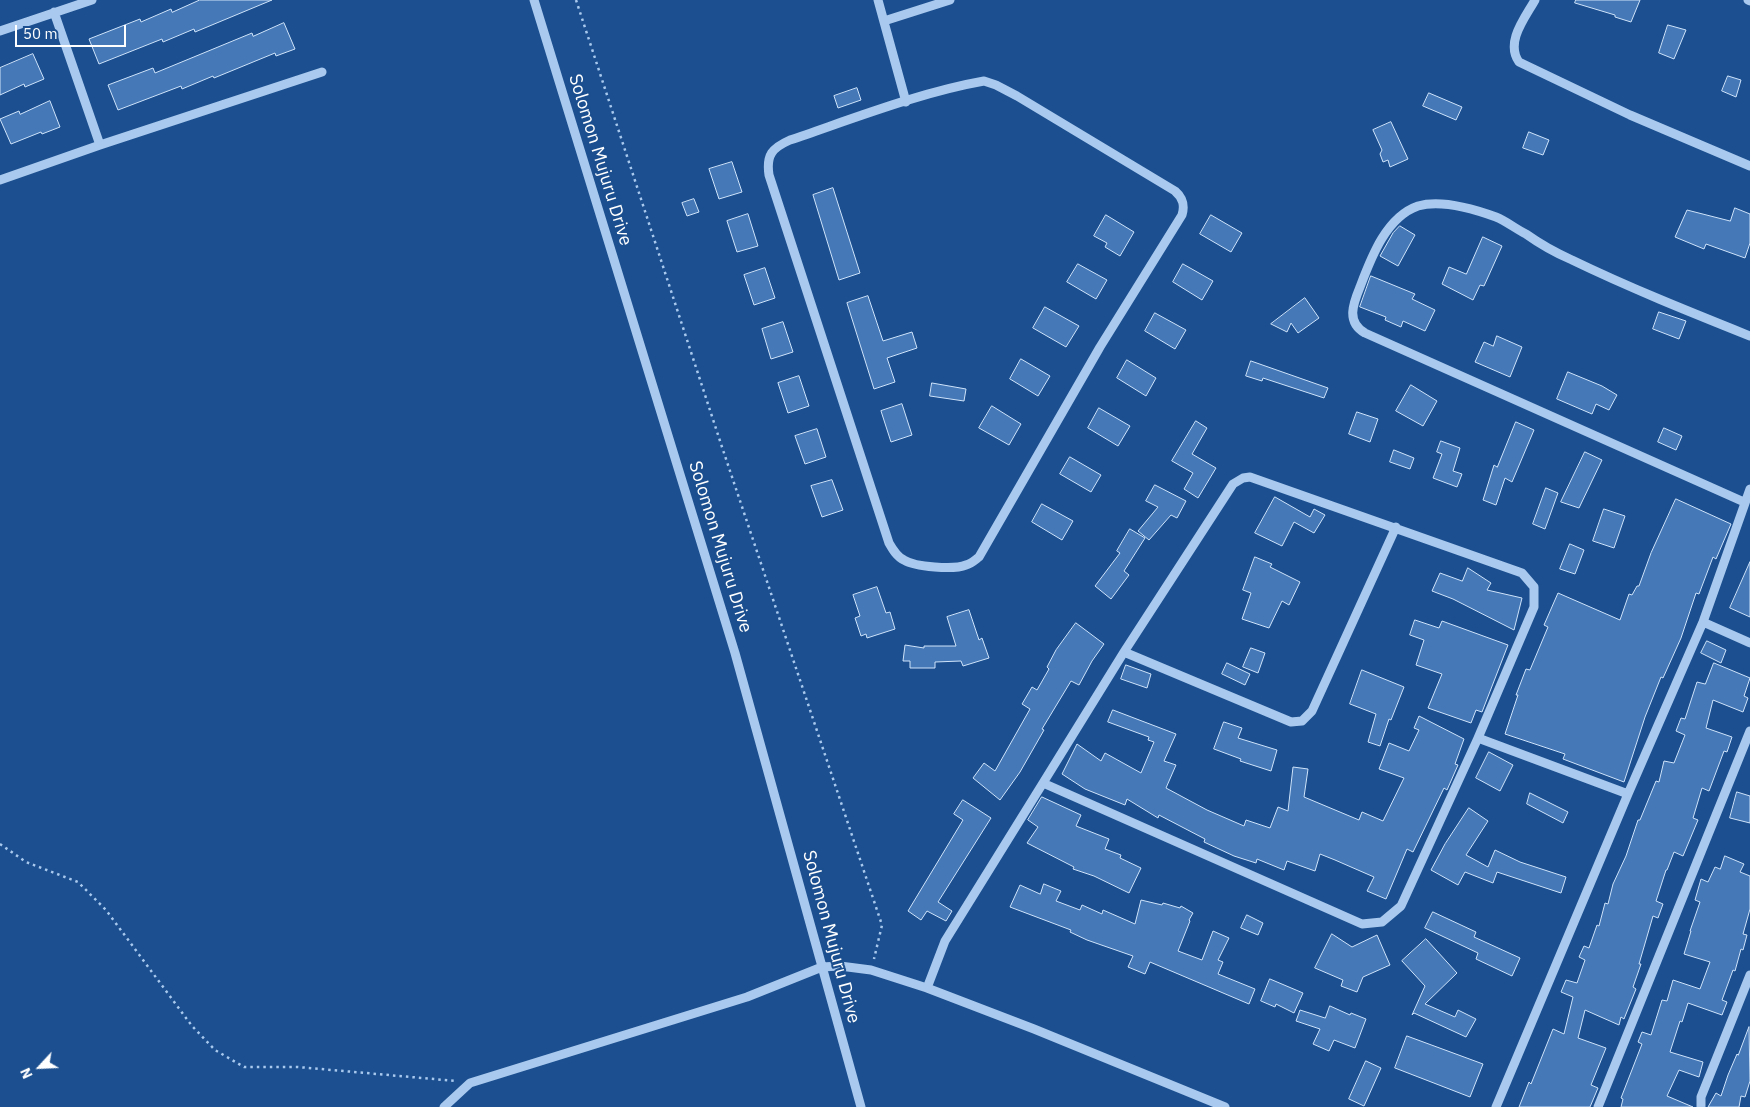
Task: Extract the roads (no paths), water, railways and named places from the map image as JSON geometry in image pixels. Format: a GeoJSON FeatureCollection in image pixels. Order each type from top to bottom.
{"type":"FeatureCollection","features":[{"type":"Feature","properties":{"kind":"street"},"geometry":{"type":"LineString","coordinates":[[0,31],[92,0]]}},
{"type":"Feature","properties":{"kind":"street","name":"Solomon Mujuru Drive"},"geometry":{"type":"LineString","coordinates":[[534,0],[735,653],[861,1107]]}},
{"type":"Feature","properties":{"kind":"street"},"geometry":{"type":"LineString","coordinates":[[878,0],[906,102]]}},
{"type":"Feature","properties":{"kind":"street"},"geometry":{"type":"LineString","coordinates":[[884,21],[950,0]]}},
{"type":"Feature","properties":{"kind":"street"},"geometry":{"type":"LineString","coordinates":[[1535,0],[1515,38],[1515,55],[1519,62],[1630,116],[1750,166]]}},
{"type":"Feature","properties":{"kind":"street"},"geometry":{"type":"LineString","coordinates":[[54,12],[100,145]]}},
{"type":"Feature","properties":{"kind":"street"},"geometry":{"type":"LineString","coordinates":[[0,180],[322,72]]}},
{"type":"Feature","properties":{"kind":"street"},"geometry":{"type":"LineString","coordinates":[[984,81],[996,85],[1018,96],[1175,190],[1180,196],[1184,208],[1182,215],[1100,347],[979,557],[957,568],[917,565],[904,560],[894,552],[888,543],[775,196],[767,166],[769,157],[783,143],[906,102],[968,84],[984,81]]}},
{"type":"Feature","properties":{"kind":"street"},"geometry":{"type":"LineString","coordinates":[[1744,502],[1365,334],[1354,324],[1352,311],[1369,264],[1392,225],[1417,207],[1440,204],[1456,206],[1498,218],[1570,260],[1750,336]]}},
{"type":"Feature","properties":{"kind":"street"},"geometry":{"type":"LineString","coordinates":[[927,988],[945,941],[1124,652],[1233,484],[1243,478],[1250,477],[1522,573],[1534,587],[1534,607],[1478,738],[1401,906],[1382,922],[1362,924],[1043,783]]}},
{"type":"Feature","properties":{"kind":"street"},"geometry":{"type":"LineString","coordinates":[[1496,1107],[1703,622],[1750,489]]}},
{"type":"Feature","properties":{"kind":"street"},"geometry":{"type":"LineString","coordinates":[[1124,652],[1291,722],[1302,721],[1312,711],[1396,527]]}},
{"type":"Feature","properties":{"kind":"street"},"geometry":{"type":"LineString","coordinates":[[1703,622],[1750,643]]}},
{"type":"Feature","properties":{"kind":"street"},"geometry":{"type":"LineString","coordinates":[[1598,1107],[1750,731]]}},
{"type":"Feature","properties":{"kind":"street"},"geometry":{"type":"LineString","coordinates":[[1478,738],[1628,794]]}},
{"type":"Feature","properties":{"kind":"street"},"geometry":{"type":"LineString","coordinates":[[444,1107],[470,1083],[747,997],[822,967],[840,966],[871,970],[927,988],[1043,1032],[1225,1107]]}},
{"type":"Feature","properties":{"kind":"street"},"geometry":{"type":"LineString","coordinates":[[1701,1107],[1701,1097],[1750,975]]}}]}
